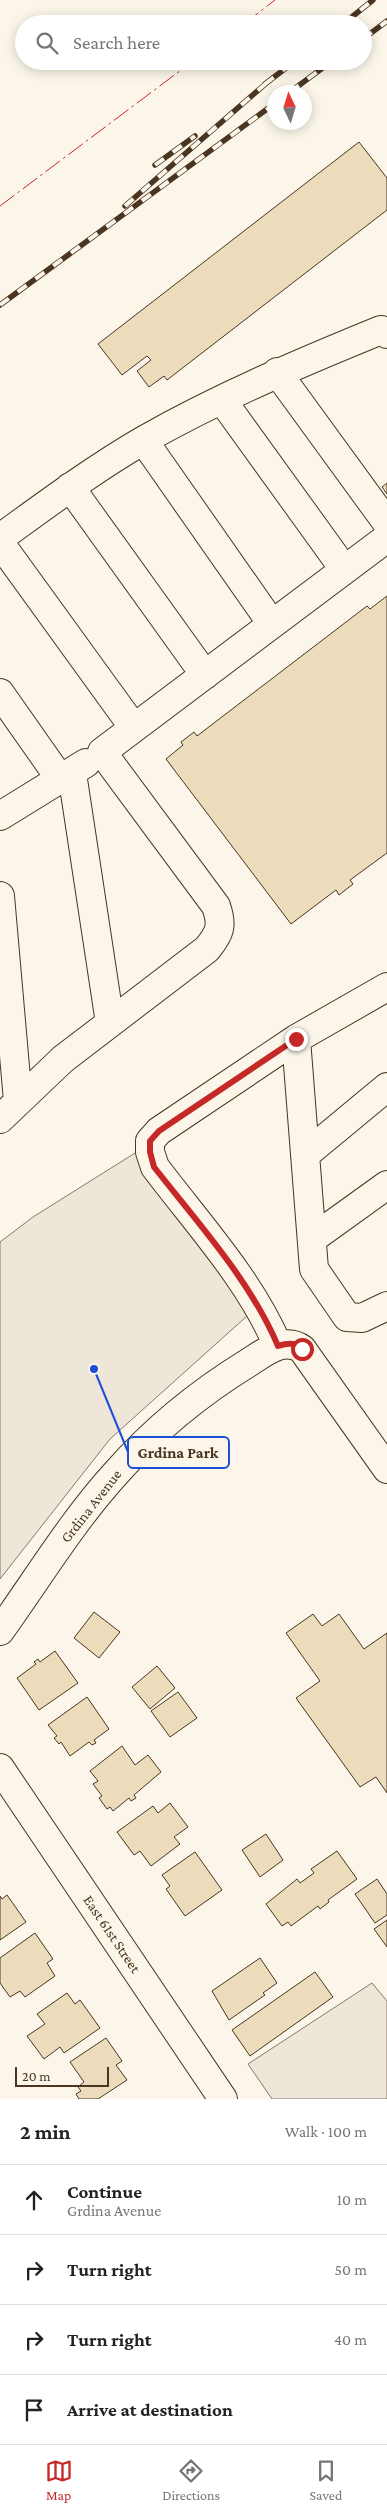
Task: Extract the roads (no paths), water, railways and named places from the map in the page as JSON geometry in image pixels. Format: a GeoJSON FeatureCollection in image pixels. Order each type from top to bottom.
{"type":"FeatureCollection","features":[{"type":"Feature","properties":{"kind":"street"},"geometry":{"type":"LineString","coordinates":[[0,538],[70,487],[144,440],[277,372],[381,330],[387,334]]}},
{"type":"Feature","properties":{"kind":"street"},"geometry":{"type":"LineString","coordinates":[[277,372],[387,523]]}},
{"type":"Feature","properties":{"kind":"street"},"geometry":{"type":"LineString","coordinates":[[222,400],[344,569]]}},
{"type":"Feature","properties":{"kind":"street"},"geometry":{"type":"LineString","coordinates":[[144,440],[272,624]]}},
{"type":"Feature","properties":{"kind":"street"},"geometry":{"type":"LineString","coordinates":[[70,487],[205,675]]}},
{"type":"Feature","properties":{"kind":"street"},"geometry":{"type":"LineString","coordinates":[[0,816],[67,776],[102,752],[387,538]]}},
{"type":"Feature","properties":{"kind":"street"},"geometry":{"type":"LineString","coordinates":[[0,543],[134,728]]}},
{"type":"Feature","properties":{"kind":"street"},"geometry":{"type":"LineString","coordinates":[[0,693],[67,776],[110,1023]]}},
{"type":"Feature","properties":{"kind":"street"},"geometry":{"type":"LineString","coordinates":[[9,1110],[63,1059],[207,949],[218,935],[221,919],[216,906],[102,752]]}},
{"type":"Feature","properties":{"kind":"street"},"geometry":{"type":"LineString","coordinates":[[0,896],[9,1110]]}},
{"type":"Feature","properties":{"kind":"street"},"geometry":{"type":"LineString","coordinates":[[387,986],[296,1039],[159,1131],[150,1141],[150,1152],[154,1167],[234,1271],[266,1319],[387,1469]]}},
{"type":"Feature","properties":{"kind":"street"},"geometry":{"type":"LineString","coordinates":[[296,1039],[314,1269],[347,1317],[362,1318],[387,1306]]}},
{"type":"Feature","properties":{"kind":"street"},"geometry":{"type":"LineString","coordinates":[[305,1155],[387,1087]]}},
{"type":"Feature","properties":{"kind":"street"},"geometry":{"type":"LineString","coordinates":[[312,1240],[387,1185]]}},
{"type":"Feature","properties":{"kind":"street","name":"Grdina Avenue"},"geometry":{"type":"LineString","coordinates":[[0,1631],[96,1497],[117,1471],[190,1404],[242,1367],[290,1347]]}},
{"type":"Feature","properties":{"kind":"street","name":"East 61st Street"},"geometry":{"type":"LineString","coordinates":[[0,1768],[224,2099]]}},
{"type":"Feature","properties":{"kind":"railway"},"geometry":{"type":"LineString","coordinates":[[354,15],[373,0]]}},
{"type":"Feature","properties":{"kind":"railway"},"geometry":{"type":"LineString","coordinates":[[372,32],[387,21]]}},
{"type":"Feature","properties":{"kind":"railway"},"geometry":{"type":"LineString","coordinates":[[265,84],[283,70]]}},
{"type":"Feature","properties":{"kind":"railway"},"geometry":{"type":"LineString","coordinates":[[299,85],[320,70]]}},
{"type":"Feature","properties":{"kind":"railway"},"geometry":{"type":"LineString","coordinates":[[125,206],[270,80]]}},
{"type":"Feature","properties":{"kind":"railway"},"geometry":{"type":"LineString","coordinates":[[0,305],[267,109]]}},
{"type":"Feature","properties":{"kind":"railway"},"geometry":{"type":"LineString","coordinates":[[155,165],[195,136]]}},
{"type":"Feature","properties":{"kind":"place","name":"Grdina Park"},"geometry":{"type":"Point","coordinates":[94,1369]}}]}
